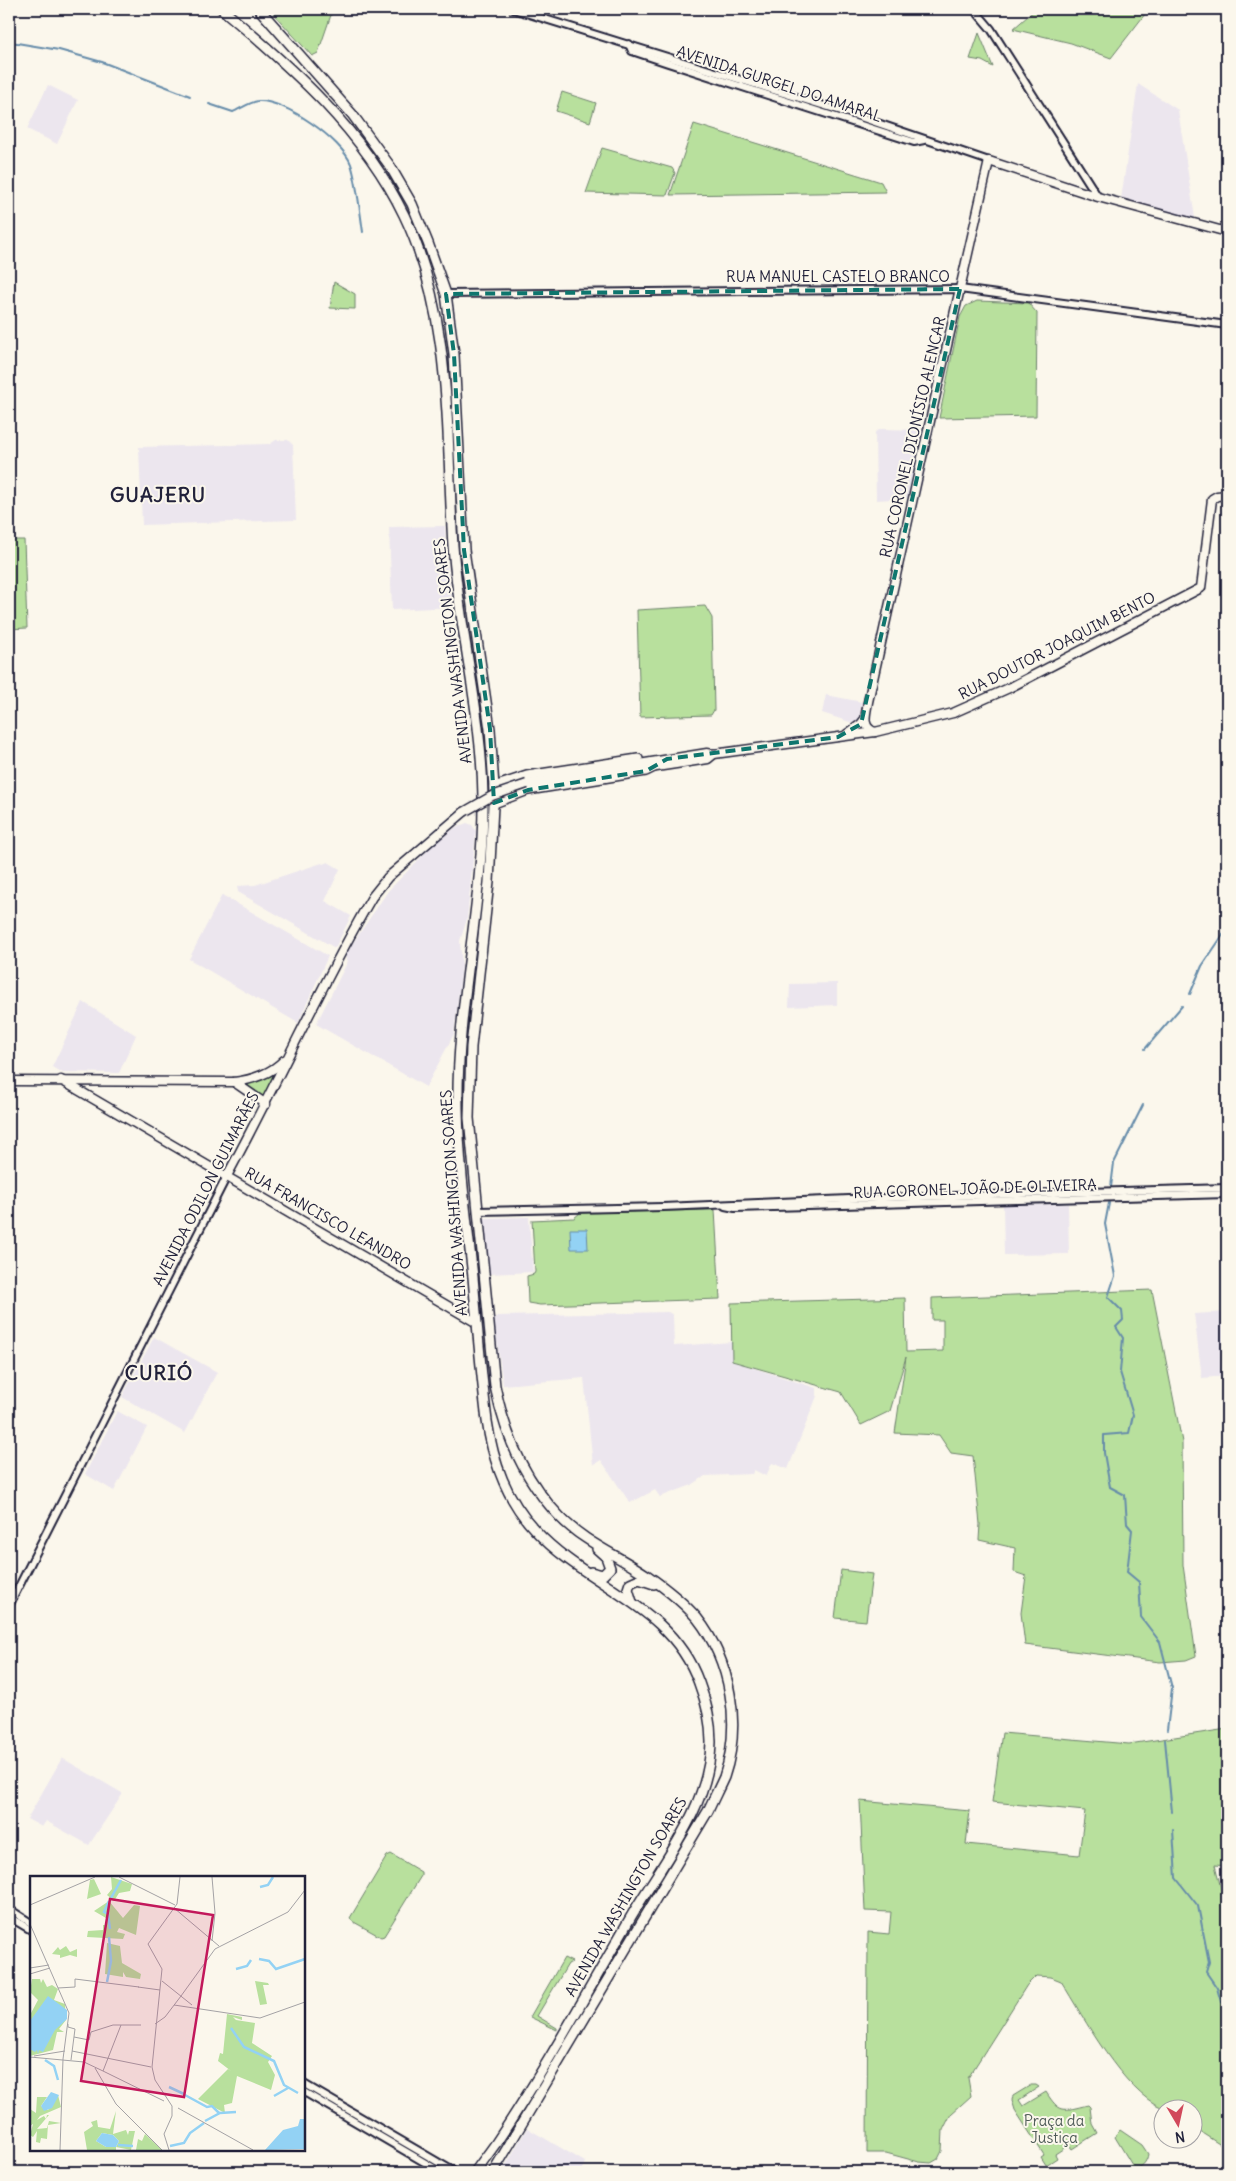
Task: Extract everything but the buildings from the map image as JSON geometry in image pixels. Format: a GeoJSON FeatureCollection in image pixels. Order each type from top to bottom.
{"type":"FeatureCollection","features":[{"type":"Feature","properties":{"kind":"highway","name":"AVENIDA WASHINGTON SOARES"},"geometry":{"type":"LineString","coordinates":[[222,9],[335,112],[370,156],[388,182],[406,219],[432,294],[443,372],[455,564],[479,729],[483,793],[482,828],[462,1031],[458,1110],[476,1322],[494,1458],[503,1481],[518,1508],[533,1528],[552,1547],[581,1570],[651,1615],[669,1632],[685,1652],[696,1674],[707,1708],[710,1729],[710,1753],[700,1796],[682,1832],[492,2149],[475,2172]]}},
{"type":"Feature","properties":{"kind":"highway","name":"AVENIDA WASHINGTON SOARES"},"geometry":{"type":"LineString","coordinates":[[259,9],[352,114],[390,166],[412,204],[446,294],[454,354],[465,560],[489,720],[494,787],[489,882],[470,1070],[469,1125],[495,1386],[501,1417],[508,1438],[525,1472],[560,1517],[581,1534],[661,1586],[696,1617],[722,1663],[730,1690],[732,1714],[728,1763],[708,1811],[493,2171]]}},
{"type":"Feature","properties":{"kind":"highway"},"geometry":{"type":"LineString","coordinates":[[494,787],[527,776],[636,763]]}},
{"type":"Feature","properties":{"kind":"highway"},"geometry":{"type":"LineString","coordinates":[[494,803],[528,790],[646,771],[654,767]]}},
{"type":"Feature","properties":{"kind":"highway"},"geometry":{"type":"LineString","coordinates":[[581,1534],[587,1542],[606,1557],[610,1565],[609,1570],[603,1575],[581,1570]]}},
{"type":"Feature","properties":{"kind":"highway"},"geometry":{"type":"LineString","coordinates":[[632,1602],[628,1589],[630,1583],[634,1580],[639,1579],[661,1586]]}},
{"type":"Feature","properties":{"kind":"highway"},"geometry":{"type":"LineString","coordinates":[[481,2172],[492,2149]]}},
{"type":"Feature","properties":{"kind":"main road","name":"AVENIDA GURGEL DO AMARAL"},"geometry":{"type":"LineString","coordinates":[[989,161],[1098,197],[1227,232]]}},
{"type":"Feature","properties":{"kind":"main road","name":"RUA CORONEL DIONÍSIO ALENCAR"},"geometry":{"type":"LineString","coordinates":[[865,719],[911,502],[931,424],[989,161]]}},
{"type":"Feature","properties":{"kind":"main road","name":"RUA DOUTOR JOAQUIM BENTO"},"geometry":{"type":"LineString","coordinates":[[464,812],[492,796],[527,784],[636,763],[875,732],[966,709],[1202,588],[1212,499],[1217,496],[1226,495]]}},
{"type":"Feature","properties":{"kind":"main road"},"geometry":{"type":"LineString","coordinates":[[865,719],[867,728],[875,732]]}},
{"type":"Feature","properties":{"kind":"main road"},"geometry":{"type":"LineString","coordinates":[[838,737],[853,731],[865,719]]}},
{"type":"Feature","properties":{"kind":"main road","name":"RUA DOUTOR JOAQUIM BENTO"},"geometry":{"type":"LineString","coordinates":[[636,763],[642,769],[708,759],[714,754]]}},
{"type":"Feature","properties":{"kind":"main road","name":"AVENIDA ODILON GUIMARÃES"},"geometry":{"type":"LineString","coordinates":[[227,1176],[266,1104],[287,1056],[360,918],[379,887],[388,877],[464,812]]}},
{"type":"Feature","properties":{"kind":"main road"},"geometry":{"type":"LineString","coordinates":[[9,1081],[234,1082],[272,1070],[287,1056]]}},
{"type":"Feature","properties":{"kind":"main road","name":"RUA FRANCISCO LEANDRO"},"geometry":{"type":"LineString","coordinates":[[61,1080],[476,1322]]}},
{"type":"Feature","properties":{"kind":"main road"},"geometry":{"type":"LineString","coordinates":[[82,1093],[78,1083],[89,1081]]}},
{"type":"Feature","properties":{"kind":"main road"},"geometry":{"type":"LineString","coordinates":[[234,1082],[266,1104]]}},
{"type":"Feature","properties":{"kind":"street","name":"AVENIDA GURGEL DO AMARAL"},"geometry":{"type":"LineString","coordinates":[[513,9],[629,44],[632,51],[914,142],[926,140],[989,161]]}},
{"type":"Feature","properties":{"kind":"street"},"geometry":{"type":"LineString","coordinates":[[974,9],[990,29],[1098,197]]}},
{"type":"Feature","properties":{"kind":"street","name":"RUA MANUEL CASTELO BRANCO"},"geometry":{"type":"LineString","coordinates":[[446,294],[960,289],[1227,325]]}},
{"type":"Feature","properties":{"kind":"street","name":"AVENIDA ODILON GUIMARÃES"},"geometry":{"type":"LineString","coordinates":[[9,1606],[227,1176]]}},
{"type":"Feature","properties":{"kind":"street","name":"RUA CORONEL JOÃO DE OLIVEIRA"},"geometry":{"type":"LineString","coordinates":[[477,1211],[724,1205],[849,1199],[1227,1188]]}},
{"type":"Feature","properties":{"kind":"street","name":"RUA CORONEL JOÃO DE OLIVEIRA"},"geometry":{"type":"LineString","coordinates":[[724,1205],[735,1208],[1227,1194]]}},
{"type":"Feature","properties":{"kind":"street"},"geometry":{"type":"LineString","coordinates":[[9,1909],[30,1922]]}},
{"type":"Feature","properties":{"kind":"street"},"geometry":{"type":"LineString","coordinates":[[9,1917],[30,1929]]}},
{"type":"Feature","properties":{"kind":"street"},"geometry":{"type":"LineString","coordinates":[[305,2085],[455,2172]]}},
{"type":"Feature","properties":{"kind":"street"},"geometry":{"type":"LineString","coordinates":[[305,2093],[441,2172]]}},
{"type":"Feature","properties":{"kind":"highlighted area"},"geometry":{"type":"Polygon","coordinates":[[[960,289],[861,724],[838,737],[667,759],[646,771],[528,790],[494,803],[490,729],[464,550],[454,354],[446,294],[960,289]]]}},
{"type":"Feature","properties":{"kind":"shaded area"},"geometry":{"type":"Polygon","coordinates":[[[1138,84],[1178,110],[1195,218],[1121,199],[1138,84]]]}},
{"type":"Feature","properties":{"kind":"shaded area"},"geometry":{"type":"Polygon","coordinates":[[[48,85],[78,100],[57,144],[27,129],[48,85]]]}},
{"type":"Feature","properties":{"kind":"shaded area"},"geometry":{"type":"Polygon","coordinates":[[[881,429],[923,430],[907,498],[876,500],[875,432],[881,429]]]}},
{"type":"Feature","properties":{"kind":"shaded area"},"geometry":{"type":"Polygon","coordinates":[[[276,440],[288,440],[293,445],[296,520],[142,525],[139,447],[270,444],[276,440]]]}},
{"type":"Feature","properties":{"kind":"shaded area"},"geometry":{"type":"Polygon","coordinates":[[[445,526],[447,565],[453,607],[392,610],[389,527],[445,526]]]}},
{"type":"Feature","properties":{"kind":"shaded area"},"geometry":{"type":"Polygon","coordinates":[[[826,695],[862,702],[859,720],[853,723],[822,713],[826,695]]]}},
{"type":"Feature","properties":{"kind":"shaded area"},"geometry":{"type":"Polygon","coordinates":[[[467,823],[472,825],[476,831],[467,919],[460,941],[462,966],[454,1034],[426,1087],[316,1024],[348,961],[345,957],[347,952],[388,891],[433,845],[456,827],[467,823]]]}},
{"type":"Feature","properties":{"kind":"shaded area"},"geometry":{"type":"Polygon","coordinates":[[[328,862],[340,869],[325,901],[351,916],[335,948],[238,892],[237,886],[255,885],[328,862]]]}},
{"type":"Feature","properties":{"kind":"shaded area"},"geometry":{"type":"Polygon","coordinates":[[[222,895],[328,956],[298,1023],[189,959],[222,895]]]}},
{"type":"Feature","properties":{"kind":"shaded area"},"geometry":{"type":"Polygon","coordinates":[[[837,983],[837,1005],[789,1007],[790,984],[837,983]]]}},
{"type":"Feature","properties":{"kind":"shaded area"},"geometry":{"type":"Polygon","coordinates":[[[83,1002],[136,1035],[119,1073],[60,1072],[52,1067],[83,1002]]]}},
{"type":"Feature","properties":{"kind":"shaded area"},"geometry":{"type":"Polygon","coordinates":[[[1068,1204],[1069,1254],[1004,1255],[1003,1205],[1068,1204]]]}},
{"type":"Feature","properties":{"kind":"shaded area"},"geometry":{"type":"Polygon","coordinates":[[[529,1217],[533,1272],[488,1274],[484,1218],[529,1217]]]}},
{"type":"Feature","properties":{"kind":"shaded area"},"geometry":{"type":"Polygon","coordinates":[[[668,1312],[673,1315],[674,1346],[732,1342],[732,1361],[816,1388],[817,1396],[788,1469],[772,1463],[766,1476],[754,1470],[752,1474],[705,1476],[692,1485],[660,1497],[655,1490],[630,1503],[601,1460],[593,1465],[584,1378],[503,1385],[494,1319],[497,1316],[668,1312]]]}},
{"type":"Feature","properties":{"kind":"shaded area"},"geometry":{"type":"Polygon","coordinates":[[[1227,1312],[1227,1376],[1202,1378],[1194,1314],[1227,1312]]]}},
{"type":"Feature","properties":{"kind":"shaded area"},"geometry":{"type":"Polygon","coordinates":[[[154,1337],[217,1372],[185,1433],[122,1397],[154,1337]]]}},
{"type":"Feature","properties":{"kind":"shaded area"},"geometry":{"type":"Polygon","coordinates":[[[117,1411],[147,1427],[114,1491],[85,1474],[117,1411]]]}},
{"type":"Feature","properties":{"kind":"shaded area"},"geometry":{"type":"Polygon","coordinates":[[[62,1758],[122,1793],[89,1845],[46,1821],[42,1827],[27,1819],[62,1758]]]}},
{"type":"Feature","properties":{"kind":"shaded area"},"geometry":{"type":"Polygon","coordinates":[[[527,2128],[585,2162],[581,2172],[502,2172],[527,2128]]]}},
{"type":"Feature","properties":{"kind":"green space"},"geometry":{"type":"Polygon","coordinates":[[[272,9],[333,9],[318,53],[312,56],[272,12],[272,9]]]}},
{"type":"Feature","properties":{"kind":"green space"},"geometry":{"type":"Polygon","coordinates":[[[1036,9],[1149,9],[1111,58],[1071,43],[1013,29],[1036,9]]]}},
{"type":"Feature","properties":{"kind":"green space"},"geometry":{"type":"Polygon","coordinates":[[[979,33],[993,67],[982,61],[970,59],[979,33]]]}},
{"type":"Feature","properties":{"kind":"green space"},"geometry":{"type":"Polygon","coordinates":[[[562,92],[596,103],[590,122],[556,111],[562,92]]]}},
{"type":"Feature","properties":{"kind":"green space"},"geometry":{"type":"Polygon","coordinates":[[[694,124],[881,182],[886,192],[670,195],[694,124]]]}},
{"type":"Feature","properties":{"kind":"green space"},"geometry":{"type":"Polygon","coordinates":[[[602,148],[672,168],[675,173],[667,195],[586,193],[602,148]]]}},
{"type":"Feature","properties":{"kind":"green space"},"geometry":{"type":"Polygon","coordinates":[[[334,282],[355,294],[355,309],[330,308],[334,282]]]}},
{"type":"Feature","properties":{"kind":"green space"},"geometry":{"type":"Polygon","coordinates":[[[977,301],[1028,303],[1037,313],[1036,416],[939,418],[960,317],[966,306],[977,301]]]}},
{"type":"Feature","properties":{"kind":"green space"},"geometry":{"type":"Polygon","coordinates":[[[9,540],[24,540],[27,628],[9,629],[9,540]]]}},
{"type":"Feature","properties":{"kind":"green space"},"geometry":{"type":"Polygon","coordinates":[[[705,606],[712,618],[714,710],[711,715],[640,717],[637,610],[705,606]]]}},
{"type":"Feature","properties":{"kind":"green space"},"geometry":{"type":"Polygon","coordinates":[[[271,1074],[273,1076],[263,1097],[244,1088],[244,1084],[271,1074]]]}},
{"type":"Feature","properties":{"kind":"green space"},"geometry":{"type":"Polygon","coordinates":[[[715,1210],[720,1299],[540,1305],[528,1303],[527,1276],[535,1272],[532,1220],[574,1218],[580,1213],[715,1210]]]}},
{"type":"Feature","properties":{"kind":"green space"},"geometry":{"type":"Polygon","coordinates":[[[1152,1290],[1182,1442],[1183,1565],[1196,1656],[1186,1660],[1160,1662],[1025,1645],[1021,1613],[1026,1576],[1014,1572],[1015,1548],[979,1540],[980,1524],[973,1456],[951,1453],[939,1435],[895,1433],[906,1357],[890,1411],[861,1425],[841,1392],[732,1361],[731,1303],[905,1298],[906,1352],[943,1351],[943,1320],[932,1320],[932,1298],[1152,1290]]]}},
{"type":"Feature","properties":{"kind":"green space"},"geometry":{"type":"Polygon","coordinates":[[[841,1570],[872,1574],[866,1621],[835,1618],[841,1570]]]}},
{"type":"Feature","properties":{"kind":"green space"},"geometry":{"type":"Polygon","coordinates":[[[1227,1729],[1227,1866],[1215,1865],[1227,1912],[1227,2149],[1204,2134],[1204,2098],[1154,2098],[1154,2103],[1148,2099],[1133,2087],[1119,2071],[1061,1981],[1051,1977],[1036,1976],[1027,1985],[968,2078],[971,2096],[951,2114],[943,2130],[942,2151],[938,2159],[931,2163],[919,2162],[886,2153],[867,2153],[868,1932],[889,1934],[891,1912],[865,1911],[860,1801],[970,1811],[966,1844],[1079,1855],[1085,1811],[992,1802],[1002,1733],[1129,1744],[1227,1729]]]}},
{"type":"Feature","properties":{"kind":"green space"},"geometry":{"type":"Polygon","coordinates":[[[391,1854],[421,1872],[421,1876],[384,1936],[381,1937],[352,1921],[350,1918],[387,1856],[391,1854]]]}},
{"type":"Feature","properties":{"kind":"green space"},"geometry":{"type":"Polygon","coordinates":[[[564,1958],[572,1962],[568,1964],[537,2016],[557,2028],[557,2030],[530,2017],[564,1958]]]}},
{"type":"Feature","properties":{"kind":"green space","name":"Praça da Justiça"},"geometry":{"type":"Polygon","coordinates":[[[1031,2085],[1039,2087],[1019,2100],[1023,2106],[1046,2092],[1055,2104],[1063,2109],[1073,2109],[1088,2105],[1090,2107],[1092,2124],[1097,2133],[1072,2149],[1069,2145],[1055,2154],[1057,2158],[1046,2165],[1041,2157],[1044,2155],[1015,2110],[1012,2100],[1013,2096],[1031,2085]]]}},
{"type":"Feature","properties":{"kind":"green space"},"geometry":{"type":"Polygon","coordinates":[[[1120,2130],[1142,2145],[1148,2154],[1145,2163],[1134,2170],[1121,2172],[1132,2165],[1115,2137],[1120,2130]]]}},
{"type":"Feature","properties":{"kind":"water"},"geometry":{"type":"Polygon","coordinates":[[[570,1229],[587,1229],[588,1249],[571,1249],[570,1229]]]}},
{"type":"Feature","properties":{"kind":"waterway"},"geometry":{"type":"LineString","coordinates":[[11,42],[59,50],[102,62],[190,96]]}},
{"type":"Feature","properties":{"kind":"waterway"},"geometry":{"type":"LineString","coordinates":[[209,104],[233,112],[258,101],[269,102],[296,114],[324,133],[345,154],[351,164],[357,188],[363,232]]}},
{"type":"Feature","properties":{"kind":"waterway"},"geometry":{"type":"LineString","coordinates":[[1190,994],[1202,966],[1227,929]]}},
{"type":"Feature","properties":{"kind":"waterway"},"geometry":{"type":"LineString","coordinates":[[1145,1049],[1182,1006]]}},
{"type":"Feature","properties":{"kind":"waterway"},"geometry":{"type":"LineString","coordinates":[[1111,1187],[1114,1163],[1143,1105]]}},
{"type":"Feature","properties":{"kind":"waterway"},"geometry":{"type":"LineString","coordinates":[[1109,1203],[1105,1224],[1115,1276],[1108,1297],[1122,1311],[1123,1320],[1116,1327],[1123,1338],[1120,1372],[1133,1415],[1129,1433],[1104,1435],[1104,1453],[1110,1487],[1125,1495],[1127,1524],[1132,1530],[1127,1572],[1139,1582],[1141,1617],[1160,1642],[1172,1688],[1167,1730]]}},
{"type":"Feature","properties":{"kind":"waterway"},"geometry":{"type":"LineString","coordinates":[[1165,1740],[1172,1812]]}},
{"type":"Feature","properties":{"kind":"waterway"},"geometry":{"type":"LineString","coordinates":[[1173,1830],[1176,1878],[1198,1906],[1209,1962],[1206,1972],[1217,1988],[1221,2002],[1227,2004]]}},
{"type":"Feature","properties":{"kind":"district","name":"GUAJERU"},"geometry":{"type":"Point","coordinates":[158,495]}},
{"type":"Feature","properties":{"kind":"district","name":"CURIÓ"},"geometry":{"type":"Point","coordinates":[159,1373]}}]}
